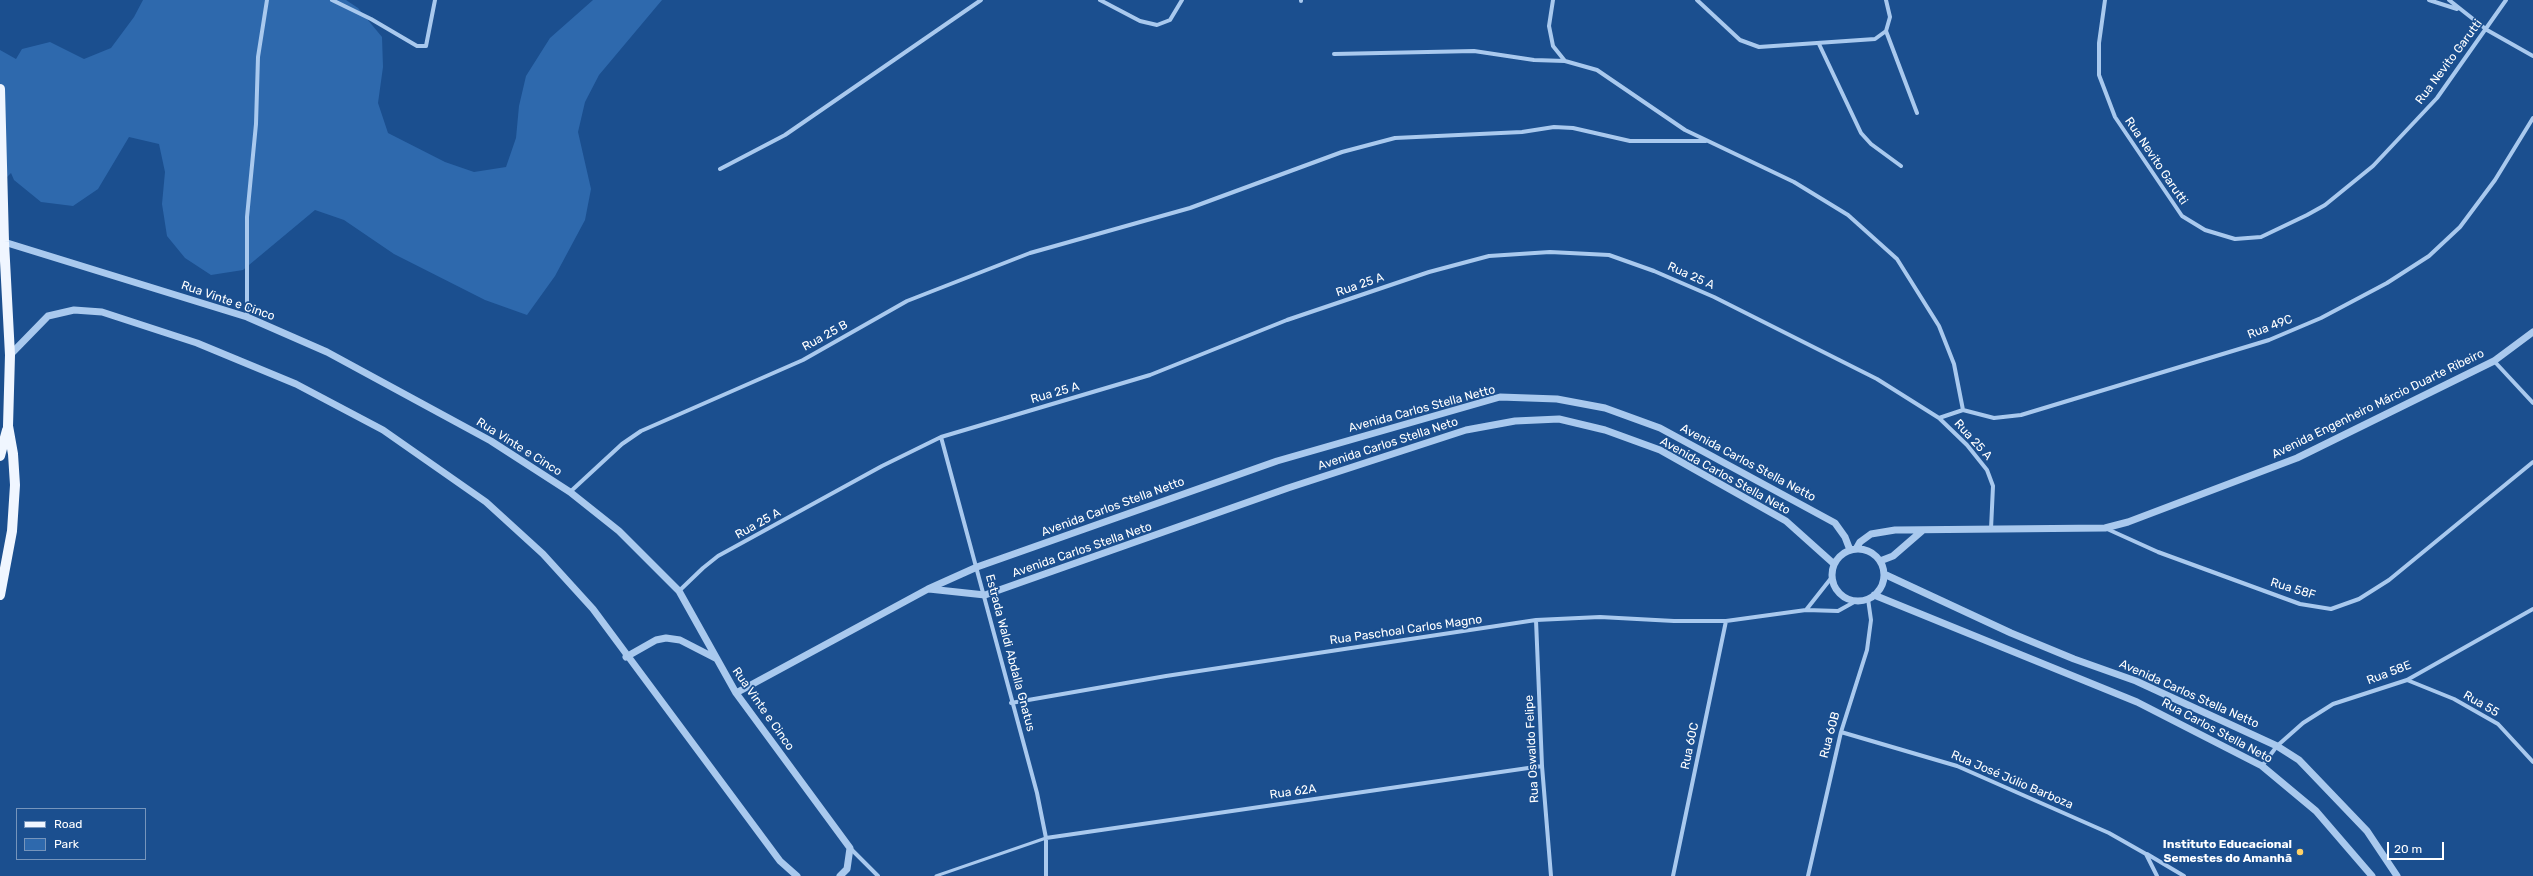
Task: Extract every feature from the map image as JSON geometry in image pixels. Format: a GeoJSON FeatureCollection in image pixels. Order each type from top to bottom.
{"type":"FeatureCollection","features":[{"type":"Feature","properties":{"kind":"main road"},"geometry":{"type":"LineString","coordinates":[[0,89],[4,242],[10,355],[8,426],[13,454],[15,486],[12,531],[0,595]]}},
{"type":"Feature","properties":{"kind":"main road"},"geometry":{"type":"LineString","coordinates":[[0,456],[8,426]]}},
{"type":"Feature","properties":{"kind":"street"},"geometry":{"type":"LineString","coordinates":[[246,317],[247,217],[256,124],[258,57],[267,0]]}},
{"type":"Feature","properties":{"kind":"street"},"geometry":{"type":"LineString","coordinates":[[332,0],[371,19],[417,46],[426,46],[435,0]]}},
{"type":"Feature","properties":{"kind":"street"},"geometry":{"type":"LineString","coordinates":[[720,169],[785,135],[981,0]]}},
{"type":"Feature","properties":{"kind":"street"},"geometry":{"type":"LineString","coordinates":[[1100,0],[1140,21],[1157,25],[1170,20],[1182,0]]}},
{"type":"Feature","properties":{"kind":"street"},"geometry":{"type":"LineString","coordinates":[[1553,0],[1549,26],[1554,46],[1565,61]]}},
{"type":"Feature","properties":{"kind":"street"},"geometry":{"type":"LineString","coordinates":[[1697,0],[1740,40],[1758,47],[1820,44],[1875,39],[1886,31]]}},
{"type":"Feature","properties":{"kind":"street"},"geometry":{"type":"LineString","coordinates":[[1886,0],[1890,17],[1886,31],[1917,113]]}},
{"type":"Feature","properties":{"kind":"street","name":"Rua Nevito Garutti"},"geometry":{"type":"LineString","coordinates":[[2105,0],[2099,43],[2099,74],[2115,117],[2182,216],[2205,230],[2235,239],[2261,237],[2307,215],[2324,205],[2367,171],[2437,98],[2487,30],[2506,0]]}},
{"type":"Feature","properties":{"kind":"street","name":"Rua Nevito Garutti"},"geometry":{"type":"LineString","coordinates":[[2429,0],[2458,9]]}},
{"type":"Feature","properties":{"kind":"street"},"geometry":{"type":"LineString","coordinates":[[2449,0],[2458,9],[2487,30],[2533,56]]}},
{"type":"Feature","properties":{"kind":"street"},"geometry":{"type":"LineString","coordinates":[[1820,44],[1861,133],[1871,144],[1901,166]]}},
{"type":"Feature","properties":{"kind":"street"},"geometry":{"type":"LineString","coordinates":[[1334,54],[1474,51],[1534,60],[1565,61],[1597,70],[1670,120],[1706,141],[1794,182],[1848,215],[1897,259],[1939,326],[1954,364],[1963,410],[1939,418]]}},
{"type":"Feature","properties":{"kind":"street","name":"Rua 49C"},"geometry":{"type":"LineString","coordinates":[[1963,410],[1994,418],[2021,416],[2269,340],[2321,318],[2387,284],[2429,256],[2460,227],[2495,180],[2533,118]]}},
{"type":"Feature","properties":{"kind":"street","name":"Rua 25 B"},"geometry":{"type":"LineString","coordinates":[[570,492],[622,444],[640,431],[803,360],[907,301],[1030,253],[1107,230],[1190,208],[1342,152],[1395,138],[1522,132],[1554,127],[1573,128],[1630,141],[1706,141]]}},
{"type":"Feature","properties":{"kind":"street","name":"Rua Vinte e Cinco"},"geometry":{"type":"LineString","coordinates":[[4,242],[246,317],[327,352],[426,404],[532,466],[570,492],[619,531],[679,591],[736,693],[850,848]]}},
{"type":"Feature","properties":{"kind":"street","name":"Rua 25 A"},"geometry":{"type":"LineString","coordinates":[[679,591],[718,556],[882,466],[941,437],[1150,375],[1287,320],[1429,272],[1489,256],[1550,252],[1609,255],[1654,271],[1714,297],[1877,379],[1939,418],[1967,445],[1987,470],[1993,486],[1991,528]]}},
{"type":"Feature","properties":{"kind":"street"},"geometry":{"type":"LineString","coordinates":[[10,355],[48,316],[74,310],[102,312],[197,343],[331,401],[383,430],[486,502],[543,554],[593,609],[626,657],[780,861],[797,876]]}},
{"type":"Feature","properties":{"kind":"street","name":"Avenida Engenheiro Márcio Duarte Ribeiro"},"geometry":{"type":"LineString","coordinates":[[1853,550],[1860,542],[1871,534],[1895,530],[2105,528],[2128,522],[2297,458],[2494,361],[2533,332]]}},
{"type":"Feature","properties":{"kind":"street"},"geometry":{"type":"LineString","coordinates":[[2494,361],[2533,403]]}},
{"type":"Feature","properties":{"kind":"street","name":"Avenida Carlos Stella Netto"},"geometry":{"type":"LineString","coordinates":[[977,568],[1277,461],[1500,397],[1557,399],[1605,408],[1660,428],[1835,523],[1853,550]]}},
{"type":"Feature","properties":{"kind":"street","name":"Avenida Carlos Stella Neto"},"geometry":{"type":"LineString","coordinates":[[928,589],[985,595],[1288,488],[1466,430],[1516,420],[1544,419],[1559,419],[1605,430],[1660,450],[1786,521],[1834,564]]}},
{"type":"Feature","properties":{"kind":"street","name":"Estrada Waldi Abdalla Gnatus"},"geometry":{"type":"LineString","coordinates":[[941,437],[985,595],[1012,703],[1037,793],[1046,838],[1046,876]]}},
{"type":"Feature","properties":{"kind":"street","name":"Rua 58F"},"geometry":{"type":"LineString","coordinates":[[2105,528],[2158,552],[2300,604],[2331,609],[2359,599],[2389,580],[2533,462]]}},
{"type":"Feature","properties":{"kind":"street"},"geometry":{"type":"LineString","coordinates":[[1880,561],[1893,556],[1923,530]]}},
{"type":"Feature","properties":{"kind":"street"},"geometry":{"type":"LineString","coordinates":[[1853,550],[1869,552],[1880,561],[1884,574],[1883,582],[1871,597],[1856,601],[1842,596],[1833,584],[1832,577],[1834,564],[1838,558],[1853,550]]}},
{"type":"Feature","properties":{"kind":"street"},"geometry":{"type":"LineString","coordinates":[[736,693],[928,589],[977,568]]}},
{"type":"Feature","properties":{"kind":"street","name":"Avenida Carlos Stella Netto"},"geometry":{"type":"LineString","coordinates":[[1884,574],[2011,633],[2074,659],[2136,681],[2277,746],[2299,760],[2367,832],[2397,876]]}},
{"type":"Feature","properties":{"kind":"street"},"geometry":{"type":"LineString","coordinates":[[1806,610],[1832,577]]}},
{"type":"Feature","properties":{"kind":"street","name":"Rua Carlos Stella Neto"},"geometry":{"type":"LineString","coordinates":[[1871,597],[2019,654],[2137,702],[2262,766],[2316,811],[2372,876]]}},
{"type":"Feature","properties":{"kind":"street","name":"Rua 60B"},"geometry":{"type":"LineString","coordinates":[[1808,876],[1841,732],[1867,650],[1871,597]]}},
{"type":"Feature","properties":{"kind":"street","name":"Rua Paschoal Carlos Magno"},"geometry":{"type":"LineString","coordinates":[[1012,703],[1166,676],[1536,620],[1600,617],[1674,621],[1726,621],[1806,610],[1838,611],[1856,601]]}},
{"type":"Feature","properties":{"kind":"street","name":"Rua 58E"},"geometry":{"type":"LineString","coordinates":[[2262,766],[2277,746],[2303,723],[2333,704],[2407,680],[2533,609]]}},
{"type":"Feature","properties":{"kind":"street","name":"Rua Oswaldo Felipe"},"geometry":{"type":"LineString","coordinates":[[1536,620],[1542,766],[1551,876]]}},
{"type":"Feature","properties":{"kind":"street","name":"Rua 60C"},"geometry":{"type":"LineString","coordinates":[[1673,876],[1726,621]]}},
{"type":"Feature","properties":{"kind":"street"},"geometry":{"type":"LineString","coordinates":[[626,657],[656,640],[666,638],[680,640],[717,659]]}},
{"type":"Feature","properties":{"kind":"street","name":"Rua 55"},"geometry":{"type":"LineString","coordinates":[[2407,680],[2454,699],[2498,724],[2532,759]]}},
{"type":"Feature","properties":{"kind":"street","name":"Rua José Júlio Barboza"},"geometry":{"type":"LineString","coordinates":[[1841,732],[1957,766],[2109,833],[2184,876]]}},
{"type":"Feature","properties":{"kind":"street","name":"Rua 62A"},"geometry":{"type":"LineString","coordinates":[[1046,838],[1542,766]]}},
{"type":"Feature","properties":{"kind":"street"},"geometry":{"type":"LineString","coordinates":[[840,876],[847,869],[850,848]]}},
{"type":"Feature","properties":{"kind":"street"},"geometry":{"type":"LineString","coordinates":[[850,848],[878,876]]}},
{"type":"Feature","properties":{"kind":"street"},"geometry":{"type":"LineString","coordinates":[[2146,854],[2157,876]]}},
{"type":"Feature","properties":{"kind":"lane"},"geometry":{"type":"LineString","coordinates":[[936,876],[1046,838]]}},
{"type":"Feature","properties":{"kind":"green space"},"geometry":{"type":"Polygon","coordinates":[[[143,0],[346,0],[358,8],[382,37],[383,67],[378,103],[388,133],[445,162],[474,172],[506,167],[516,138],[519,106],[526,76],[550,38],[593,0],[662,0],[599,75],[585,102],[578,132],[591,189],[585,220],[555,276],[527,315],[485,300],[394,254],[344,220],[315,210],[243,270],[211,275],[185,258],[167,236],[162,204],[165,172],[159,144],[129,137],[98,189],[73,206],[41,202],[14,180],[11,173],[0,184],[0,50],[16,59],[22,49],[50,42],[84,59],[111,48],[134,17],[143,0]]]}},
{"type":"Feature","properties":{"kind":"place","name":"Instituto Educacional Semestes do Amanhã"},"geometry":{"type":"Point","coordinates":[2300,852]}}]}
